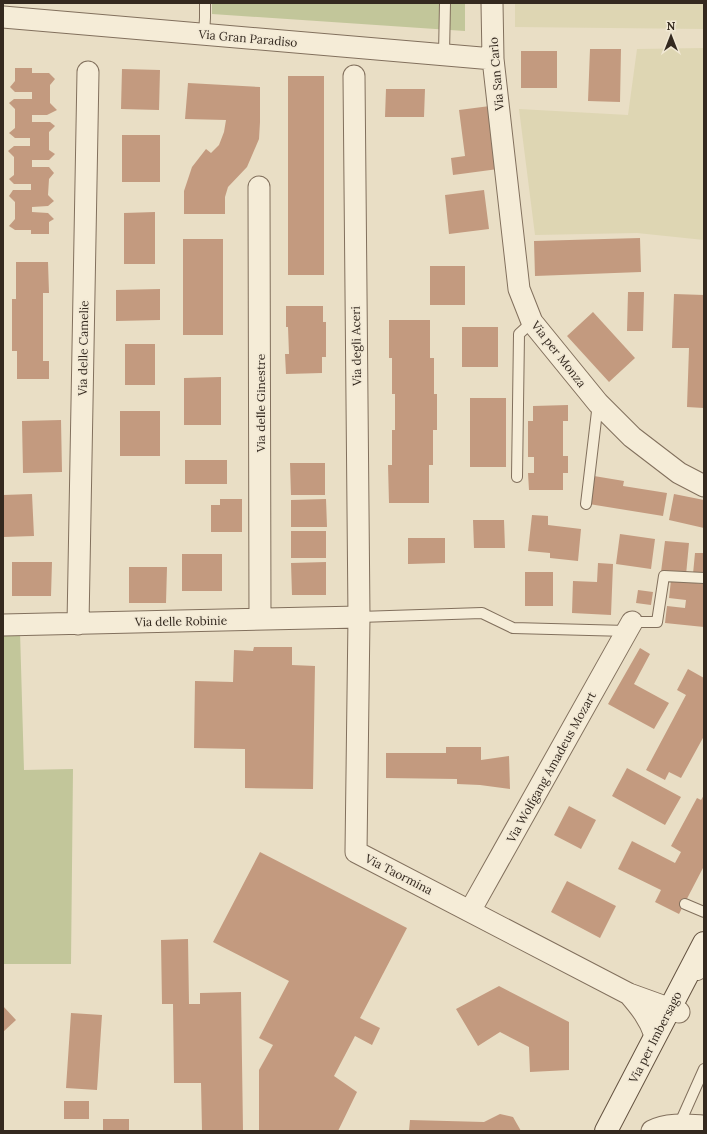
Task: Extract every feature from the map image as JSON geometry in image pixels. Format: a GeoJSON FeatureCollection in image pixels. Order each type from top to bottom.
{"type":"FeatureCollection","features":[{"type":"Feature","properties":{"kind":"main road","name":"Via per Imbersago"},"geometry":{"type":"LineString","coordinates":[[617,1131],[704,943]]}},
{"type":"Feature","properties":{"kind":"main road","name":"Via per Imbersago"},"geometry":{"type":"LineString","coordinates":[[606,1131],[655,1035],[702,970]]}},
{"type":"Feature","properties":{"kind":"street","name":"Via San Carlo"},"geometry":{"type":"LineString","coordinates":[[492,3],[493,58],[503,144]]}},
{"type":"Feature","properties":{"kind":"street","name":"Via Gran Paradiso"},"geometry":{"type":"LineString","coordinates":[[3,18],[493,58]]}},
{"type":"Feature","properties":{"kind":"street","name":"Via delle Camelie"},"geometry":{"type":"LineString","coordinates":[[78,624],[88,72]]}},
{"type":"Feature","properties":{"kind":"street","name":"Via degli Aceri"},"geometry":{"type":"LineString","coordinates":[[354,76],[359,617]]}},
{"type":"Feature","properties":{"kind":"street","name":"Via per Monza"},"geometry":{"type":"LineString","coordinates":[[503,144],[519,289],[532,322],[598,403],[632,437],[679,473],[704,486]]}},
{"type":"Feature","properties":{"kind":"street","name":"Via delle Ginestre"},"geometry":{"type":"LineString","coordinates":[[259,188],[260,619]]}},
{"type":"Feature","properties":{"kind":"street","name":"Via delle Robinie"},"geometry":{"type":"LineString","coordinates":[[3,625],[359,617]]}},
{"type":"Feature","properties":{"kind":"street","name":"Via Taormina"},"geometry":{"type":"LineString","coordinates":[[359,617],[356,852],[629,994],[674,1010]]}},
{"type":"Feature","properties":{"kind":"street","name":"Via Wolfgang Amadeus Mozart"},"geometry":{"type":"LineString","coordinates":[[470,911],[630,626]]}},
{"type":"Feature","properties":{"kind":"street","name":"Via Taormina"},"geometry":{"type":"LineString","coordinates":[[629,994],[644,1011],[651,1022],[655,1035]]}},
{"type":"Feature","properties":{"kind":"street"},"geometry":{"type":"LineString","coordinates":[[652,1131],[664,1127],[679,1125],[704,1126]]}},
{"type":"Feature","properties":{"kind":"lane"},"geometry":{"type":"LineString","coordinates":[[204,34],[205,3]]}},
{"type":"Feature","properties":{"kind":"lane"},"geometry":{"type":"LineString","coordinates":[[444,54],[445,3]]}},
{"type":"Feature","properties":{"kind":"lane"},"geometry":{"type":"LineString","coordinates":[[517,477],[519,334],[532,322]]}},
{"type":"Feature","properties":{"kind":"lane"},"geometry":{"type":"LineString","coordinates":[[586,504],[598,403]]}},
{"type":"Feature","properties":{"kind":"lane"},"geometry":{"type":"LineString","coordinates":[[359,617],[482,613],[513,628],[630,626],[657,622],[664,576],[704,578]]}},
{"type":"Feature","properties":{"kind":"lane"},"geometry":{"type":"LineString","coordinates":[[685,904],[704,912]]}},
{"type":"Feature","properties":{"kind":"lane"},"geometry":{"type":"LineString","coordinates":[[679,1125],[704,1069]]}},
{"type":"Feature","properties":{"kind":"shaded area"},"geometry":{"type":"Polygon","coordinates":[[[515,3],[704,3],[704,29],[515,27],[515,3]]]}},
{"type":"Feature","properties":{"kind":"shaded area"},"geometry":{"type":"Polygon","coordinates":[[[704,48],[704,240],[637,233],[535,235],[519,109],[628,115],[637,49],[704,48]]]}},
{"type":"Feature","properties":{"kind":"green space"},"geometry":{"type":"Polygon","coordinates":[[[212,3],[465,3],[465,31],[212,14],[212,3]]]}},
{"type":"Feature","properties":{"kind":"green space"},"geometry":{"type":"Polygon","coordinates":[[[20,631],[24,770],[73,769],[71,964],[3,964],[3,632],[20,631]]]}},
{"type":"Feature","properties":{"kind":"building"},"geometry":{"type":"Polygon","coordinates":[[[590,49],[621,49],[620,102],[588,101],[590,49]]]}},
{"type":"Feature","properties":{"kind":"building"},"geometry":{"type":"Polygon","coordinates":[[[521,51],[557,51],[557,88],[521,88],[521,51]]]}},
{"type":"Feature","properties":{"kind":"building"},"geometry":{"type":"Polygon","coordinates":[[[15,68],[32,68],[32,73],[49,73],[55,79],[50,85],[50,103],[57,110],[47,115],[32,115],[32,122],[50,122],[55,126],[49,132],[49,150],[55,154],[49,160],[32,160],[32,167],[49,167],[54,173],[49,179],[48,195],[54,201],[48,206],[32,207],[32,212],[48,213],[54,219],[49,222],[49,234],[31,234],[31,230],[15,230],[9,226],[15,219],[15,202],[9,196],[13,190],[31,190],[31,184],[14,184],[9,179],[14,175],[14,157],[8,151],[14,146],[30,146],[30,138],[15,138],[9,133],[15,128],[15,109],[9,103],[14,99],[32,99],[32,92],[15,92],[10,87],[15,81],[15,68]]]}},
{"type":"Feature","properties":{"kind":"building"},"geometry":{"type":"Polygon","coordinates":[[[122,69],[160,70],[159,110],[121,109],[122,69]]]}},
{"type":"Feature","properties":{"kind":"building"},"geometry":{"type":"Polygon","coordinates":[[[288,76],[324,76],[324,275],[288,275],[288,76]]]}},
{"type":"Feature","properties":{"kind":"building"},"geometry":{"type":"Polygon","coordinates":[[[188,83],[260,87],[259,139],[247,167],[228,187],[225,197],[225,214],[184,214],[184,191],[192,167],[206,149],[211,153],[219,145],[224,132],[226,120],[185,119],[188,83]]]}},
{"type":"Feature","properties":{"kind":"building"},"geometry":{"type":"Polygon","coordinates":[[[386,89],[425,89],[424,117],[385,117],[386,89]]]}},
{"type":"Feature","properties":{"kind":"building"},"geometry":{"type":"Polygon","coordinates":[[[490,106],[498,169],[453,175],[451,158],[465,156],[459,110],[490,106]]]}},
{"type":"Feature","properties":{"kind":"building"},"geometry":{"type":"Polygon","coordinates":[[[122,135],[160,135],[160,182],[122,182],[122,135]]]}},
{"type":"Feature","properties":{"kind":"building"},"geometry":{"type":"Polygon","coordinates":[[[484,190],[489,229],[449,234],[445,195],[484,190]]]}},
{"type":"Feature","properties":{"kind":"building"},"geometry":{"type":"Polygon","coordinates":[[[155,212],[155,264],[124,264],[124,213],[155,212]]]}},
{"type":"Feature","properties":{"kind":"building"},"geometry":{"type":"Polygon","coordinates":[[[640,238],[641,272],[535,276],[534,241],[640,238]]]}},
{"type":"Feature","properties":{"kind":"building"},"geometry":{"type":"Polygon","coordinates":[[[183,239],[223,239],[223,335],[183,335],[183,239]]]}},
{"type":"Feature","properties":{"kind":"building"},"geometry":{"type":"Polygon","coordinates":[[[16,262],[48,262],[49,293],[43,293],[43,361],[49,361],[49,379],[17,379],[17,351],[12,351],[12,299],[16,299],[16,262]]]}},
{"type":"Feature","properties":{"kind":"building"},"geometry":{"type":"Polygon","coordinates":[[[430,266],[465,266],[465,305],[430,305],[430,266]]]}},
{"type":"Feature","properties":{"kind":"building"},"geometry":{"type":"Polygon","coordinates":[[[160,289],[160,320],[116,321],[116,290],[160,289]]]}},
{"type":"Feature","properties":{"kind":"building"},"geometry":{"type":"Polygon","coordinates":[[[628,292],[644,292],[643,331],[627,331],[628,292]]]}},
{"type":"Feature","properties":{"kind":"building"},"geometry":{"type":"Polygon","coordinates":[[[674,294],[704,295],[704,408],[687,407],[689,348],[672,348],[674,294]]]}},
{"type":"Feature","properties":{"kind":"building"},"geometry":{"type":"Polygon","coordinates":[[[286,306],[323,306],[323,322],[326,322],[326,357],[322,357],[322,373],[286,374],[285,354],[289,354],[288,327],[286,327],[286,306]]]}},
{"type":"Feature","properties":{"kind":"building"},"geometry":{"type":"Polygon","coordinates":[[[593,312],[635,358],[609,382],[567,336],[593,312]]]}},
{"type":"Feature","properties":{"kind":"building"},"geometry":{"type":"Polygon","coordinates":[[[389,320],[430,320],[430,358],[434,358],[434,394],[437,394],[437,430],[433,430],[433,465],[429,465],[429,503],[389,503],[388,465],[392,465],[392,430],[395,430],[395,394],[392,394],[392,358],[389,358],[389,320]]]}},
{"type":"Feature","properties":{"kind":"building"},"geometry":{"type":"Polygon","coordinates":[[[462,327],[498,327],[498,367],[462,367],[462,327]]]}},
{"type":"Feature","properties":{"kind":"building"},"geometry":{"type":"Polygon","coordinates":[[[125,344],[155,344],[155,385],[125,385],[125,344]]]}},
{"type":"Feature","properties":{"kind":"building"},"geometry":{"type":"Polygon","coordinates":[[[221,377],[221,425],[184,425],[184,378],[221,377]]]}},
{"type":"Feature","properties":{"kind":"building"},"geometry":{"type":"Polygon","coordinates":[[[470,398],[506,398],[506,467],[470,467],[470,398]]]}},
{"type":"Feature","properties":{"kind":"building"},"geometry":{"type":"Polygon","coordinates":[[[568,405],[568,421],[563,421],[563,456],[568,456],[568,473],[563,473],[563,490],[529,490],[528,473],[534,473],[534,457],[528,457],[528,421],[533,421],[533,406],[568,405]]]}},
{"type":"Feature","properties":{"kind":"building"},"geometry":{"type":"Polygon","coordinates":[[[120,411],[160,411],[160,456],[120,456],[120,411]]]}},
{"type":"Feature","properties":{"kind":"building"},"geometry":{"type":"Polygon","coordinates":[[[61,420],[62,472],[23,473],[22,421],[61,420]]]}},
{"type":"Feature","properties":{"kind":"building"},"geometry":{"type":"Polygon","coordinates":[[[185,460],[227,460],[227,484],[185,484],[185,460]]]}},
{"type":"Feature","properties":{"kind":"building"},"geometry":{"type":"Polygon","coordinates":[[[290,463],[325,463],[325,495],[291,495],[290,463]]]}},
{"type":"Feature","properties":{"kind":"building"},"geometry":{"type":"Polygon","coordinates":[[[594,476],[624,481],[623,486],[667,493],[663,516],[589,504],[594,476]]]}},
{"type":"Feature","properties":{"kind":"building"},"geometry":{"type":"Polygon","coordinates":[[[32,494],[34,536],[3,537],[3,495],[32,494]]]}},
{"type":"Feature","properties":{"kind":"building"},"geometry":{"type":"Polygon","coordinates":[[[674,494],[704,500],[704,528],[669,520],[674,494]]]}},
{"type":"Feature","properties":{"kind":"building"},"geometry":{"type":"Polygon","coordinates":[[[220,499],[242,499],[242,532],[211,532],[211,505],[220,505],[220,499]]]}},
{"type":"Feature","properties":{"kind":"building"},"geometry":{"type":"Polygon","coordinates":[[[326,499],[327,527],[291,527],[291,500],[326,499]]]}},
{"type":"Feature","properties":{"kind":"building"},"geometry":{"type":"Polygon","coordinates":[[[532,515],[548,516],[548,525],[581,529],[578,561],[550,558],[550,553],[528,551],[532,515]]]}},
{"type":"Feature","properties":{"kind":"building"},"geometry":{"type":"Polygon","coordinates":[[[473,520],[504,520],[505,548],[474,548],[473,520]]]}},
{"type":"Feature","properties":{"kind":"building"},"geometry":{"type":"Polygon","coordinates":[[[291,531],[326,531],[326,558],[291,558],[291,531]]]}},
{"type":"Feature","properties":{"kind":"building"},"geometry":{"type":"Polygon","coordinates":[[[620,534],[655,539],[651,569],[616,564],[620,534]]]}},
{"type":"Feature","properties":{"kind":"building"},"geometry":{"type":"Polygon","coordinates":[[[408,538],[445,538],[445,563],[408,564],[408,538]]]}},
{"type":"Feature","properties":{"kind":"building"},"geometry":{"type":"Polygon","coordinates":[[[665,541],[689,543],[686,575],[661,572],[665,541]]]}},
{"type":"Feature","properties":{"kind":"building"},"geometry":{"type":"Polygon","coordinates":[[[695,553],[704,553],[704,575],[693,574],[695,553]]]}},
{"type":"Feature","properties":{"kind":"building"},"geometry":{"type":"Polygon","coordinates":[[[182,554],[222,554],[222,591],[182,591],[182,554]]]}},
{"type":"Feature","properties":{"kind":"building"},"geometry":{"type":"Polygon","coordinates":[[[12,562],[52,562],[51,596],[12,596],[12,562]]]}},
{"type":"Feature","properties":{"kind":"building"},"geometry":{"type":"Polygon","coordinates":[[[326,562],[326,595],[292,595],[291,563],[326,562]]]}},
{"type":"Feature","properties":{"kind":"building"},"geometry":{"type":"Polygon","coordinates":[[[598,563],[613,564],[611,615],[572,613],[573,581],[597,582],[598,563]]]}},
{"type":"Feature","properties":{"kind":"building"},"geometry":{"type":"Polygon","coordinates":[[[129,567],[167,567],[166,603],[129,603],[129,567]]]}},
{"type":"Feature","properties":{"kind":"building"},"geometry":{"type":"Polygon","coordinates":[[[525,572],[553,572],[553,606],[525,606],[525,572]]]}},
{"type":"Feature","properties":{"kind":"building"},"geometry":{"type":"Polygon","coordinates":[[[671,580],[704,584],[704,627],[665,623],[667,606],[685,608],[686,600],[669,598],[671,580]]]}},
{"type":"Feature","properties":{"kind":"building"},"geometry":{"type":"Polygon","coordinates":[[[638,590],[653,592],[651,605],[636,603],[638,590]]]}},
{"type":"Feature","properties":{"kind":"building"},"geometry":{"type":"Polygon","coordinates":[[[254,647],[292,647],[292,665],[315,666],[313,789],[245,788],[245,749],[194,748],[195,681],[233,682],[234,650],[253,651],[254,647]]]}},
{"type":"Feature","properties":{"kind":"building"},"geometry":{"type":"Polygon","coordinates":[[[640,648],[650,654],[634,684],[669,703],[654,729],[608,704],[640,648]]]}},
{"type":"Feature","properties":{"kind":"building"},"geometry":{"type":"Polygon","coordinates":[[[688,669],[704,678],[704,736],[681,778],[669,772],[665,780],[646,770],[686,695],[677,690],[688,669]]]}},
{"type":"Feature","properties":{"kind":"building"},"geometry":{"type":"Polygon","coordinates":[[[446,747],[481,747],[481,760],[509,756],[510,789],[457,784],[457,779],[386,778],[386,753],[446,753],[446,747]]]}},
{"type":"Feature","properties":{"kind":"building"},"geometry":{"type":"Polygon","coordinates":[[[627,768],[681,797],[665,825],[612,796],[627,768]]]}},
{"type":"Feature","properties":{"kind":"building"},"geometry":{"type":"Polygon","coordinates":[[[704,795],[704,866],[679,914],[655,902],[661,890],[618,869],[632,841],[675,863],[681,852],[671,846],[697,798],[701,800],[704,795]]]}},
{"type":"Feature","properties":{"kind":"building"},"geometry":{"type":"Polygon","coordinates":[[[569,806],[596,820],[581,849],[554,835],[569,806]]]}},
{"type":"Feature","properties":{"kind":"building"},"geometry":{"type":"Polygon","coordinates":[[[260,852],[407,928],[360,1018],[380,1028],[372,1045],[355,1036],[334,1076],[357,1092],[338,1131],[259,1131],[259,1070],[273,1045],[259,1038],[289,981],[213,942],[260,852]]]}},
{"type":"Feature","properties":{"kind":"building"},"geometry":{"type":"Polygon","coordinates":[[[567,881],[616,906],[600,938],[551,912],[567,881]]]}},
{"type":"Feature","properties":{"kind":"building"},"geometry":{"type":"Polygon","coordinates":[[[188,939],[189,1004],[200,1004],[200,993],[241,992],[243,1131],[202,1131],[201,1083],[174,1083],[173,1004],[162,1004],[161,940],[188,939]]]}},
{"type":"Feature","properties":{"kind":"building"},"geometry":{"type":"Polygon","coordinates":[[[499,986],[569,1022],[569,1070],[530,1072],[529,1047],[500,1032],[478,1046],[456,1009],[499,986]]]}},
{"type":"Feature","properties":{"kind":"building"},"geometry":{"type":"Polygon","coordinates":[[[3,1006],[16,1020],[3,1032],[3,1006]]]}},
{"type":"Feature","properties":{"kind":"building"},"geometry":{"type":"Polygon","coordinates":[[[71,1013],[102,1015],[97,1090],[66,1088],[71,1013]]]}},
{"type":"Feature","properties":{"kind":"building"},"geometry":{"type":"Polygon","coordinates":[[[64,1101],[89,1101],[89,1119],[64,1119],[64,1101]]]}},
{"type":"Feature","properties":{"kind":"building"},"geometry":{"type":"Polygon","coordinates":[[[500,1114],[513,1117],[521,1131],[409,1131],[410,1120],[484,1122],[500,1114]]]}},
{"type":"Feature","properties":{"kind":"building"},"geometry":{"type":"Polygon","coordinates":[[[103,1119],[129,1119],[129,1131],[103,1131],[103,1119]]]}}]}
